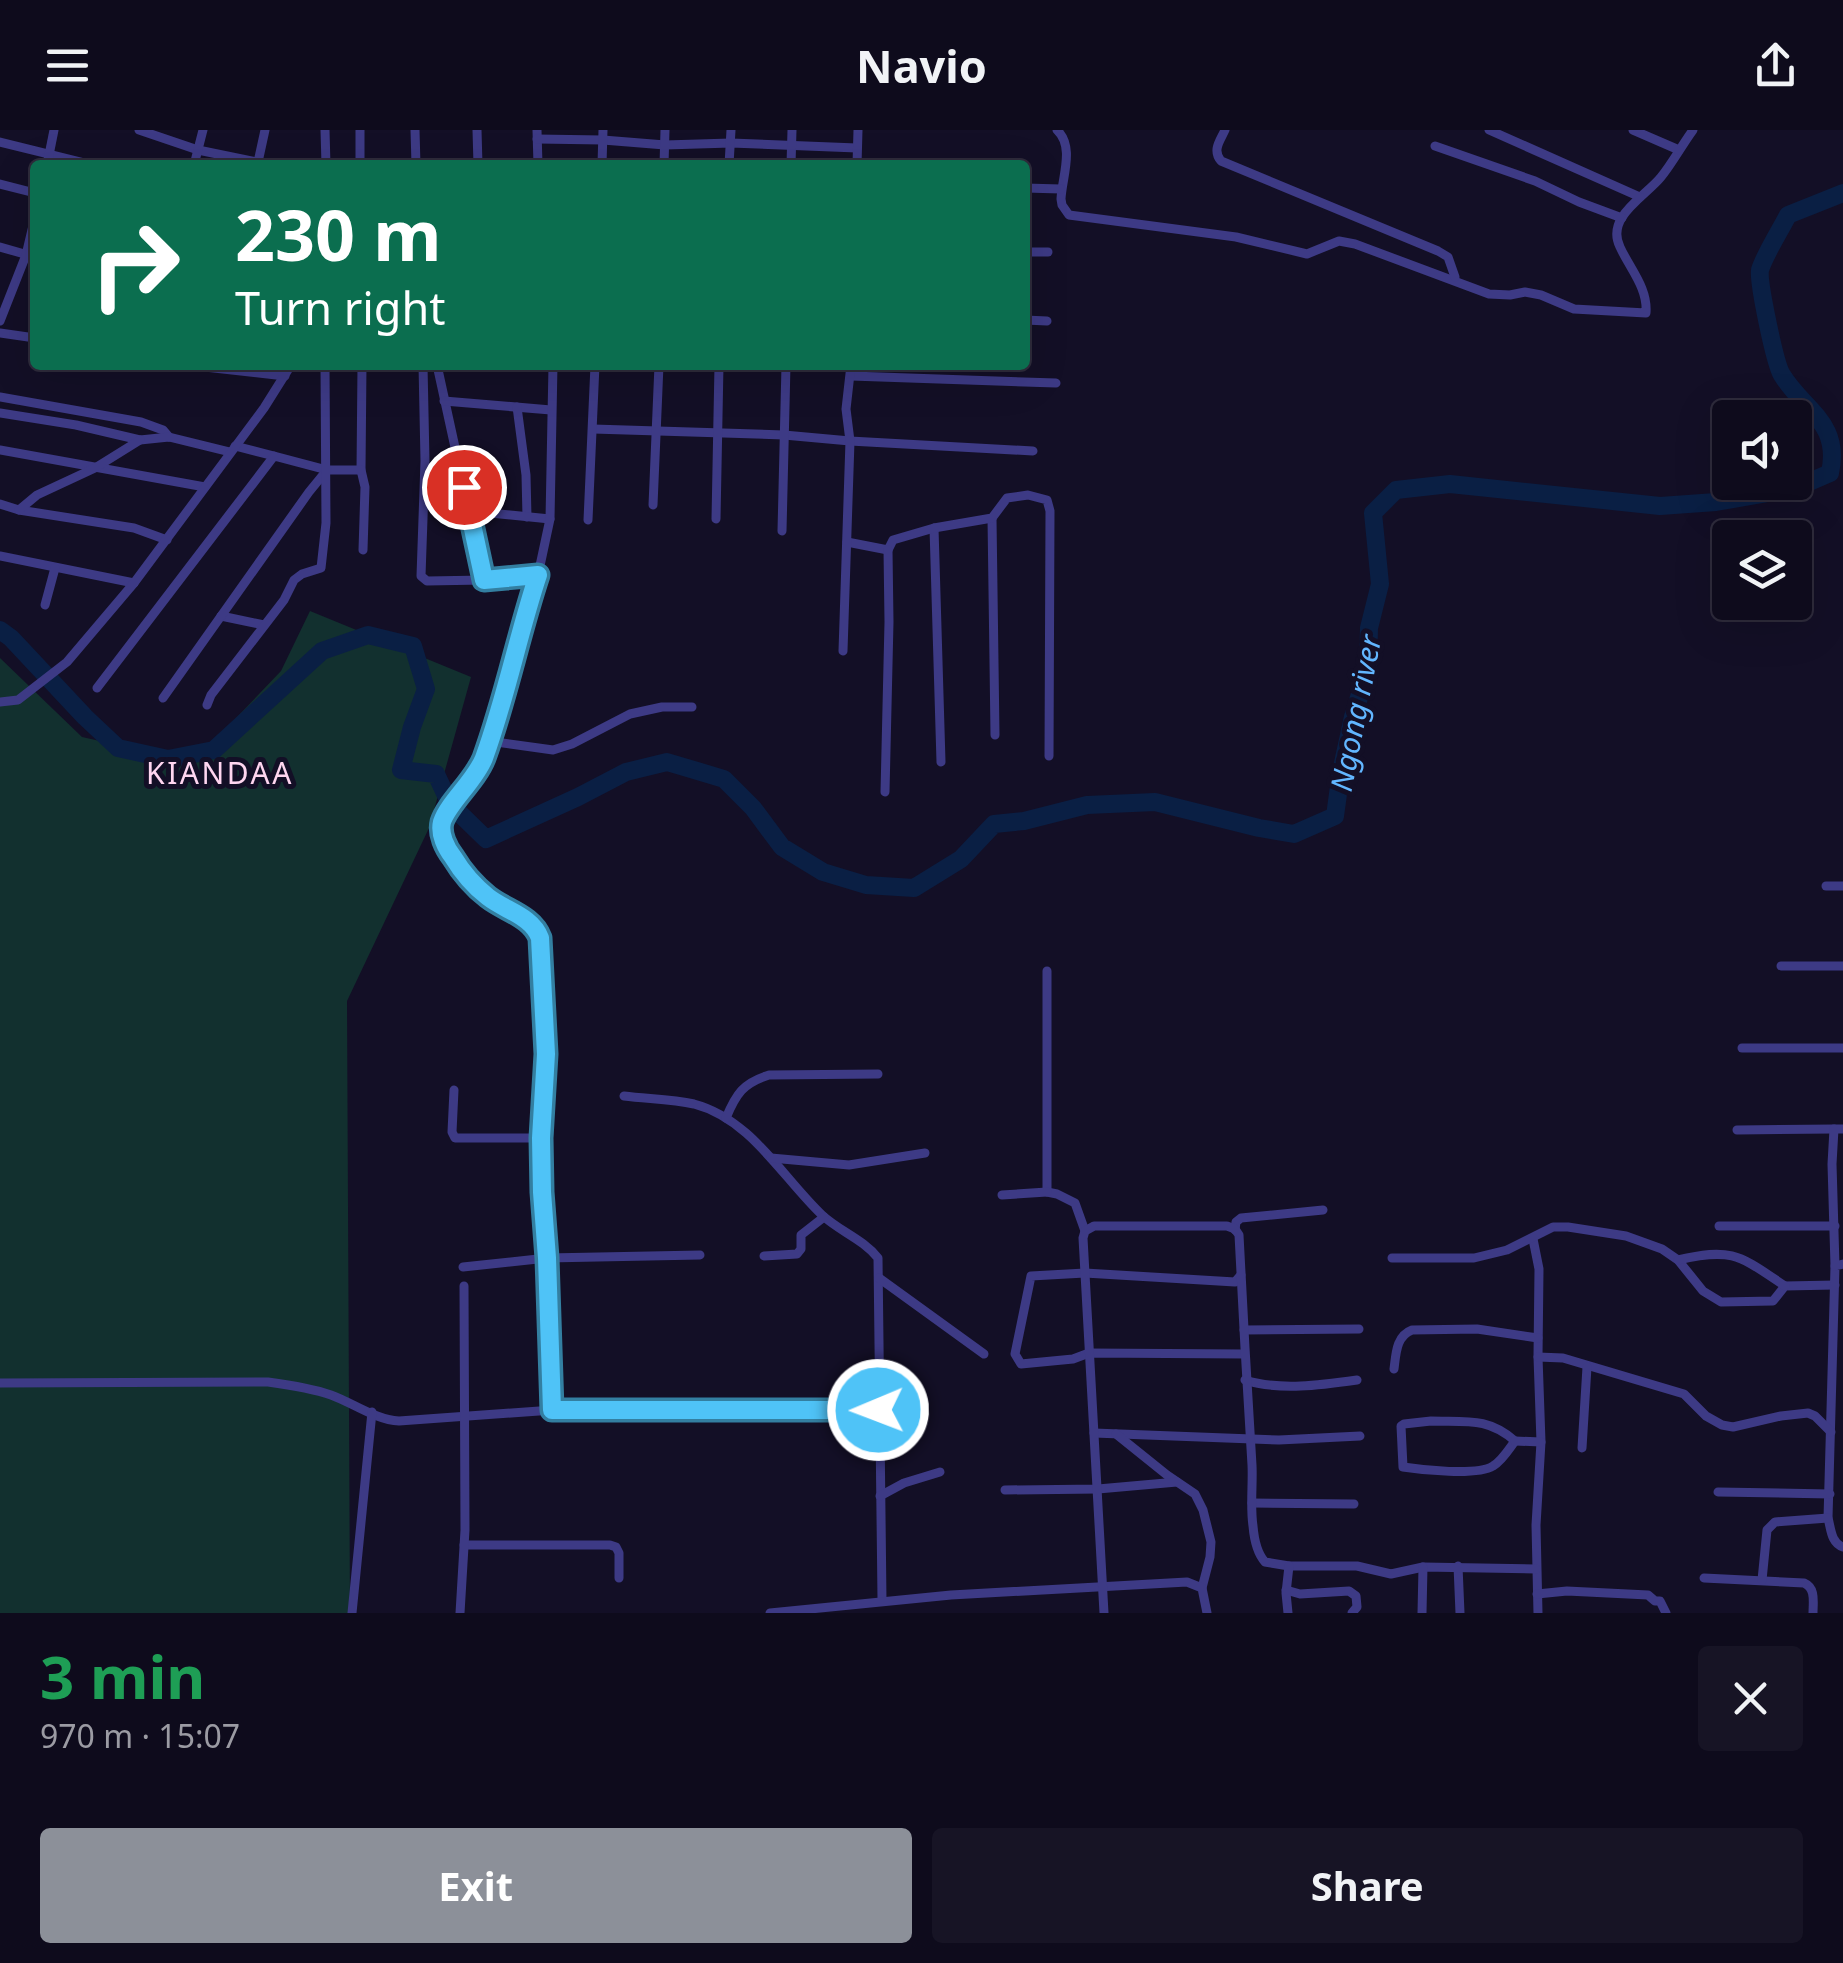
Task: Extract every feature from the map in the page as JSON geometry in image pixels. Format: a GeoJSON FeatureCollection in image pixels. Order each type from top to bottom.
{"type":"FeatureCollection","features":[{"type":"Feature","properties":{"kind":"street"},"geometry":{"type":"LineString","coordinates":[[0,142],[48,160],[54,130]]}},
{"type":"Feature","properties":{"kind":"street"},"geometry":{"type":"LineString","coordinates":[[139,130],[198,150],[248,160]]}},
{"type":"Feature","properties":{"kind":"street"},"geometry":{"type":"LineString","coordinates":[[195,160],[202,130]]}},
{"type":"Feature","properties":{"kind":"street"},"geometry":{"type":"LineString","coordinates":[[258,160],[265,130]]}},
{"type":"Feature","properties":{"kind":"street"},"geometry":{"type":"LineString","coordinates":[[324,130],[326,160]]}},
{"type":"Feature","properties":{"kind":"street"},"geometry":{"type":"LineString","coordinates":[[360,130],[360,160]]}},
{"type":"Feature","properties":{"kind":"street"},"geometry":{"type":"LineString","coordinates":[[416,130],[416,160]]}},
{"type":"Feature","properties":{"kind":"street"},"geometry":{"type":"LineString","coordinates":[[477,130],[478,160]]}},
{"type":"Feature","properties":{"kind":"street"},"geometry":{"type":"LineString","coordinates":[[664,160],[665,130]]}},
{"type":"Feature","properties":{"kind":"street"},"geometry":{"type":"LineString","coordinates":[[729,160],[731,130]]}},
{"type":"Feature","properties":{"kind":"street"},"geometry":{"type":"LineString","coordinates":[[790,160],[792,130]]}},
{"type":"Feature","properties":{"kind":"street"},"geometry":{"type":"LineString","coordinates":[[857,160],[858,130]]}},
{"type":"Feature","properties":{"kind":"street"},"geometry":{"type":"LineString","coordinates":[[1057,130],[1067,146],[1061,189],[1062,204],[1070,215],[1236,237],[1306,254],[1339,241],[1490,294],[1525,292],[1574,308],[1646,313],[1642,287],[1617,240],[1622,218],[1660,178],[1693,130]]}},
{"type":"Feature","properties":{"kind":"street"},"geometry":{"type":"LineString","coordinates":[[1225,130],[1216,148],[1221,161],[1438,251],[1448,258],[1455,277]]}},
{"type":"Feature","properties":{"kind":"street"},"geometry":{"type":"LineString","coordinates":[[1489,130],[1640,197]]}},
{"type":"Feature","properties":{"kind":"street"},"geometry":{"type":"LineString","coordinates":[[1632,130],[1679,150]]}},
{"type":"Feature","properties":{"kind":"street"},"geometry":{"type":"LineString","coordinates":[[538,160],[537,134],[603,135],[665,145],[731,143],[857,148]]}},
{"type":"Feature","properties":{"kind":"street"},"geometry":{"type":"LineString","coordinates":[[602,160],[603,135]]}},
{"type":"Feature","properties":{"kind":"street"},"geometry":{"type":"LineString","coordinates":[[1435,146],[1535,181],[1622,218]]}},
{"type":"Feature","properties":{"kind":"street"},"geometry":{"type":"LineString","coordinates":[[0,184],[30,192]]}},
{"type":"Feature","properties":{"kind":"street"},"geometry":{"type":"LineString","coordinates":[[1030,188],[1061,189]]}},
{"type":"Feature","properties":{"kind":"street"},"geometry":{"type":"LineString","coordinates":[[0,247],[30,256],[0,321]]}},
{"type":"Feature","properties":{"kind":"street"},"geometry":{"type":"LineString","coordinates":[[1030,252],[1048,252]]}},
{"type":"Feature","properties":{"kind":"street"},"geometry":{"type":"LineString","coordinates":[[1030,320],[1047,320]]}},
{"type":"Feature","properties":{"kind":"street"},"geometry":{"type":"LineString","coordinates":[[0,333],[30,337]]}},
{"type":"Feature","properties":{"kind":"street"},"geometry":{"type":"LineString","coordinates":[[231,370],[285,376]]}},
{"type":"Feature","properties":{"kind":"street"},"geometry":{"type":"LineString","coordinates":[[0,702],[18,700],[67,662],[166,540],[288,370]]}},
{"type":"Feature","properties":{"kind":"street"},"geometry":{"type":"LineString","coordinates":[[207,705],[284,600],[294,580],[320,570],[326,523],[325,370]]}},
{"type":"Feature","properties":{"kind":"street"},"geometry":{"type":"LineString","coordinates":[[362,370],[361,470],[366,488],[363,550]]}},
{"type":"Feature","properties":{"kind":"street"},"geometry":{"type":"LineString","coordinates":[[423,370],[426,461],[421,576],[427,581],[538,575]]}},
{"type":"Feature","properties":{"kind":"street"},"geometry":{"type":"LineString","coordinates":[[438,370],[484,580]]}},
{"type":"Feature","properties":{"kind":"street"},"geometry":{"type":"LineString","coordinates":[[552,1410],[541,1138],[546,1054],[540,938],[537,928],[488,897],[467,877],[451,855],[441,829],[445,816],[484,758],[538,575],[550,519],[553,370]]}},
{"type":"Feature","properties":{"kind":"street"},"geometry":{"type":"LineString","coordinates":[[588,520],[595,370]]}},
{"type":"Feature","properties":{"kind":"street"},"geometry":{"type":"LineString","coordinates":[[653,504],[658,370]]}},
{"type":"Feature","properties":{"kind":"street"},"geometry":{"type":"LineString","coordinates":[[716,519],[719,370]]}},
{"type":"Feature","properties":{"kind":"street"},"geometry":{"type":"LineString","coordinates":[[782,531],[786,370]]}},
{"type":"Feature","properties":{"kind":"street"},"geometry":{"type":"LineString","coordinates":[[844,651],[850,442],[846,409],[851,370],[1056,383]]}},
{"type":"Feature","properties":{"kind":"street"},"geometry":{"type":"LineString","coordinates":[[0,397],[154,425],[169,437]]}},
{"type":"Feature","properties":{"kind":"street"},"geometry":{"type":"LineString","coordinates":[[444,401],[551,410]]}},
{"type":"Feature","properties":{"kind":"street"},"geometry":{"type":"LineString","coordinates":[[517,407],[528,517]]}},
{"type":"Feature","properties":{"kind":"street"},"geometry":{"type":"LineString","coordinates":[[0,413],[140,440],[169,437],[327,470],[361,470]]}},
{"type":"Feature","properties":{"kind":"street"},"geometry":{"type":"LineString","coordinates":[[593,429],[784,435],[1033,451]]}},
{"type":"Feature","properties":{"kind":"street"},"geometry":{"type":"LineString","coordinates":[[19,510],[37,496],[95,468],[140,440]]}},
{"type":"Feature","properties":{"kind":"street"},"geometry":{"type":"LineString","coordinates":[[0,450],[204,487]]}},
{"type":"Feature","properties":{"kind":"street"},"geometry":{"type":"LineString","coordinates":[[97,688],[274,456]]}},
{"type":"Feature","properties":{"kind":"street"},"geometry":{"type":"LineString","coordinates":[[163,698],[327,470]]}},
{"type":"Feature","properties":{"kind":"street"},"geometry":{"type":"LineString","coordinates":[[995,735],[992,518],[1008,498],[1040,496],[1050,504],[1050,756]]}},
{"type":"Feature","properties":{"kind":"street"},"geometry":{"type":"LineString","coordinates":[[0,504],[134,528],[166,540]]}},
{"type":"Feature","properties":{"kind":"street"},"geometry":{"type":"LineString","coordinates":[[470,511],[550,519]]}},
{"type":"Feature","properties":{"kind":"street"},"geometry":{"type":"LineString","coordinates":[[885,792],[888,550],[893,540],[992,518]]}},
{"type":"Feature","properties":{"kind":"street"},"geometry":{"type":"LineString","coordinates":[[934,528],[941,762]]}},
{"type":"Feature","properties":{"kind":"street"},"geometry":{"type":"LineString","coordinates":[[847,542],[888,550]]}},
{"type":"Feature","properties":{"kind":"street"},"geometry":{"type":"LineString","coordinates":[[0,572],[4,556],[134,582]]}},
{"type":"Feature","properties":{"kind":"street"},"geometry":{"type":"LineString","coordinates":[[44,605],[55,568]]}},
{"type":"Feature","properties":{"kind":"street"},"geometry":{"type":"LineString","coordinates":[[221,616],[264,624]]}},
{"type":"Feature","properties":{"kind":"street"},"geometry":{"type":"LineString","coordinates":[[489,741],[554,750],[630,714],[662,706],[692,707]]}},
{"type":"Feature","properties":{"kind":"street"},"geometry":{"type":"LineString","coordinates":[[1826,886],[1843,886]]}},
{"type":"Feature","properties":{"kind":"street"},"geometry":{"type":"LineString","coordinates":[[1781,966],[1843,966]]}},
{"type":"Feature","properties":{"kind":"street"},"geometry":{"type":"LineString","coordinates":[[1047,971],[1047,1192]]}},
{"type":"Feature","properties":{"kind":"street"},"geometry":{"type":"LineString","coordinates":[[1742,1048],[1843,1048]]}},
{"type":"Feature","properties":{"kind":"street"},"geometry":{"type":"LineString","coordinates":[[726,1118],[737,1093],[769,1075],[878,1074]]}},
{"type":"Feature","properties":{"kind":"street"},"geometry":{"type":"LineString","coordinates":[[454,1090],[455,1138],[541,1138]]}},
{"type":"Feature","properties":{"kind":"street"},"geometry":{"type":"LineString","coordinates":[[624,1096],[696,1105],[726,1118],[772,1158],[824,1217],[878,1258],[882,1600]]}},
{"type":"Feature","properties":{"kind":"street"},"geometry":{"type":"LineString","coordinates":[[1738,1130],[1838,1129],[1832,1164],[1839,1265],[1835,1285],[1828,1518],[1833,1538],[1843,1547]]}},
{"type":"Feature","properties":{"kind":"street"},"geometry":{"type":"LineString","coordinates":[[772,1158],[849,1165],[925,1153]]}},
{"type":"Feature","properties":{"kind":"street"},"geometry":{"type":"LineString","coordinates":[[1002,1194],[1057,1194],[1075,1203],[1085,1231],[1104,1613]]}},
{"type":"Feature","properties":{"kind":"street"},"geometry":{"type":"LineString","coordinates":[[1235,1230],[1240,1218],[1323,1210]]}},
{"type":"Feature","properties":{"kind":"street"},"geometry":{"type":"LineString","coordinates":[[764,1256],[797,1254],[802,1235],[824,1217]]}},
{"type":"Feature","properties":{"kind":"street"},"geometry":{"type":"LineString","coordinates":[[1085,1231],[1100,1226],[1176,1224],[1227,1226],[1239,1235],[1253,1526],[1265,1562],[1358,1566],[1391,1574],[1423,1567],[1536,1569]]}},
{"type":"Feature","properties":{"kind":"street"},"geometry":{"type":"LineString","coordinates":[[1719,1226],[1835,1226]]}},
{"type":"Feature","properties":{"kind":"street"},"geometry":{"type":"LineString","coordinates":[[1392,1258],[1474,1258],[1507,1250],[1554,1227],[1568,1227],[1626,1236],[1662,1249],[1678,1260],[1703,1291],[1721,1302],[1773,1301],[1784,1286]]}},
{"type":"Feature","properties":{"kind":"street"},"geometry":{"type":"LineString","coordinates":[[1532,1238],[1539,1268],[1542,1442],[1536,1525],[1538,1613]]}},
{"type":"Feature","properties":{"kind":"street"},"geometry":{"type":"LineString","coordinates":[[1678,1260],[1720,1252],[1739,1257],[1784,1286],[1835,1285]]}},
{"type":"Feature","properties":{"kind":"street"},"geometry":{"type":"LineString","coordinates":[[464,1267],[547,1258],[700,1255]]}},
{"type":"Feature","properties":{"kind":"street"},"geometry":{"type":"LineString","coordinates":[[1241,1275],[1235,1282],[1085,1273],[1031,1276],[1015,1354],[1021,1364],[1073,1359],[1089,1353],[1244,1354]]}},
{"type":"Feature","properties":{"kind":"street"},"geometry":{"type":"LineString","coordinates":[[879,1278],[984,1354]]}},
{"type":"Feature","properties":{"kind":"street"},"geometry":{"type":"LineString","coordinates":[[460,1613],[466,1417],[464,1286]]}},
{"type":"Feature","properties":{"kind":"street"},"geometry":{"type":"LineString","coordinates":[[1244,1330],[1359,1328]]}},
{"type":"Feature","properties":{"kind":"street"},"geometry":{"type":"LineString","coordinates":[[1394,1369],[1401,1338],[1407,1331],[1477,1329],[1538,1338]]}},
{"type":"Feature","properties":{"kind":"street"},"geometry":{"type":"LineString","coordinates":[[1538,1357],[1563,1358],[1684,1394],[1706,1416],[1722,1425],[1744,1426],[1808,1413],[1832,1432]]}},
{"type":"Feature","properties":{"kind":"street"},"geometry":{"type":"LineString","coordinates":[[1582,1448],[1587,1367]]}},
{"type":"Feature","properties":{"kind":"street"},"geometry":{"type":"LineString","coordinates":[[1245,1380],[1306,1385],[1357,1380]]}},
{"type":"Feature","properties":{"kind":"street"},"geometry":{"type":"LineString","coordinates":[[0,1383],[268,1382],[313,1390],[399,1421],[552,1410],[878,1410]]}},
{"type":"Feature","properties":{"kind":"street"},"geometry":{"type":"LineString","coordinates":[[352,1613],[372,1412]]}},
{"type":"Feature","properties":{"kind":"street"},"geometry":{"type":"LineString","coordinates":[[1515,1441],[1490,1468],[1405,1468],[1400,1430],[1404,1424],[1432,1421],[1482,1422],[1497,1426],[1515,1441],[1542,1442]]}},
{"type":"Feature","properties":{"kind":"street"},"geometry":{"type":"LineString","coordinates":[[1094,1433],[1279,1440],[1360,1436]]}},
{"type":"Feature","properties":{"kind":"street"},"geometry":{"type":"LineString","coordinates":[[1115,1433],[1195,1494],[1211,1542],[1202,1588],[1207,1613]]}},
{"type":"Feature","properties":{"kind":"street"},"geometry":{"type":"LineString","coordinates":[[880,1496],[904,1482],[940,1472]]}},
{"type":"Feature","properties":{"kind":"street"},"geometry":{"type":"LineString","coordinates":[[1005,1490],[1098,1490],[1178,1482]]}},
{"type":"Feature","properties":{"kind":"street"},"geometry":{"type":"LineString","coordinates":[[1718,1492],[1830,1494]]}},
{"type":"Feature","properties":{"kind":"street"},"geometry":{"type":"LineString","coordinates":[[1252,1503],[1354,1504]]}},
{"type":"Feature","properties":{"kind":"street"},"geometry":{"type":"LineString","coordinates":[[1762,1580],[1769,1526],[1775,1522],[1828,1518]]}},
{"type":"Feature","properties":{"kind":"street"},"geometry":{"type":"LineString","coordinates":[[464,1545],[610,1545],[618,1553],[619,1578]]}},
{"type":"Feature","properties":{"kind":"street"},"geometry":{"type":"LineString","coordinates":[[1288,1613],[1290,1566]]}},
{"type":"Feature","properties":{"kind":"street"},"geometry":{"type":"LineString","coordinates":[[1458,1566],[1460,1613]]}},
{"type":"Feature","properties":{"kind":"street"},"geometry":{"type":"LineString","coordinates":[[1422,1613],[1423,1567]]}},
{"type":"Feature","properties":{"kind":"street"},"geometry":{"type":"LineString","coordinates":[[1704,1578],[1808,1585],[1813,1595],[1813,1613]]}},
{"type":"Feature","properties":{"kind":"street"},"geometry":{"type":"LineString","coordinates":[[770,1613],[951,1594],[1186,1582],[1202,1588]]}},
{"type":"Feature","properties":{"kind":"street"},"geometry":{"type":"LineString","coordinates":[[1286,1590],[1300,1594],[1349,1591],[1354,1593],[1357,1607],[1352,1613]]}},
{"type":"Feature","properties":{"kind":"street"},"geometry":{"type":"LineString","coordinates":[[1537,1594],[1567,1591],[1648,1596],[1660,1601],[1666,1613]]}},
{"type":"Feature","properties":{"kind":"green space"},"geometry":{"type":"Polygon","coordinates":[[[310,611],[471,677],[429,828],[347,1001],[350,1613],[0,1613],[0,658],[82,737],[194,762],[281,671],[310,611]]]}},
{"type":"Feature","properties":{"kind":"waterway","name":"Ngong river"},"geometry":{"type":"LineString","coordinates":[[0,630],[118,748],[168,759],[214,750],[322,651],[368,635],[413,646],[426,689],[401,770],[436,774],[450,804],[486,839],[626,772],[667,762],[724,779],[753,808],[782,847],[823,872],[866,885],[914,888],[961,859],[994,824],[1024,821],[1087,805],[1155,802],[1294,834],[1335,816],[1353,717],[1368,668],[1369,628],[1380,584],[1373,513],[1396,490],[1450,484],[1660,506],[1768,493],[1800,486],[1830,473],[1832,456],[1825,429],[1779,368],[1760,270],[1788,215],[1843,193]]}},
{"type":"Feature","properties":{"kind":"district","name":"KIANDAA"},"geometry":{"type":"Point","coordinates":[220,772]}},
{"type":"Feature","properties":{"kind":"route"},"geometry":{"type":"LineString","coordinates":[[464,487],[484,580],[538,575],[484,758],[445,816],[441,829],[451,855],[467,877],[488,897],[537,928],[540,938],[546,1054],[542,1192],[552,1410],[878,1410]]}}]}
